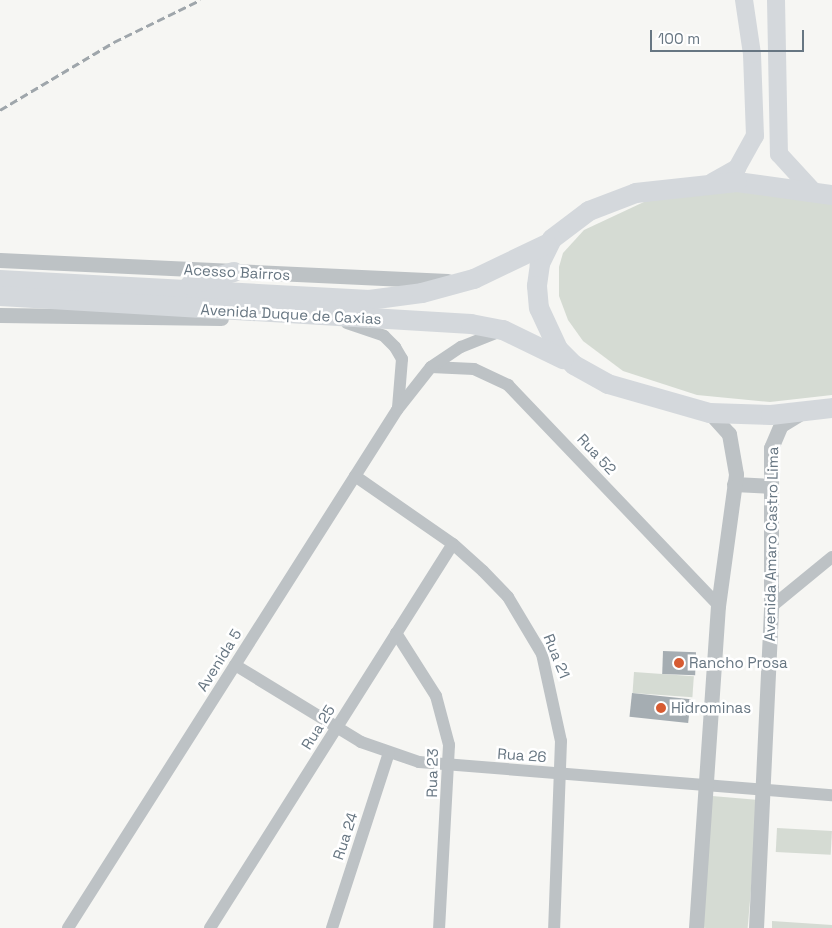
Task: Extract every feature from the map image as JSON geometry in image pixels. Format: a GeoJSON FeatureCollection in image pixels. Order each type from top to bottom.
{"type":"FeatureCollection","features":[{"type":"Feature","properties":{"kind":"main road"},"geometry":{"type":"LineString","coordinates":[[712,182],[737,168],[755,136],[752,54],[744,0]]}},
{"type":"Feature","properties":{"kind":"main road"},"geometry":{"type":"LineString","coordinates":[[776,0],[779,154],[812,190]]}},
{"type":"Feature","properties":{"kind":"main road","name":"Avenida Duque de Caxias"},"geometry":{"type":"LineString","coordinates":[[0,296],[149,296],[176,290],[369,300],[422,294],[474,279],[547,244],[589,211],[612,200],[712,182],[812,190],[832,195]]}},
{"type":"Feature","properties":{"kind":"main road"},"geometry":{"type":"LineString","coordinates":[[547,244],[538,279],[539,308],[558,349],[574,365]]}},
{"type":"Feature","properties":{"kind":"main road"},"geometry":{"type":"LineString","coordinates":[[176,290],[234,272]]}},
{"type":"Feature","properties":{"kind":"main road","name":"Avenida Duque de Caxias"},"geometry":{"type":"LineString","coordinates":[[0,280],[149,296],[287,316],[471,324],[503,330],[642,396],[710,413],[800,413],[832,408]]}},
{"type":"Feature","properties":{"kind":"street","name":"Acesso Bairros"},"geometry":{"type":"LineString","coordinates":[[0,260],[409,281],[474,279]]}},
{"type":"Feature","properties":{"kind":"street"},"geometry":{"type":"LineString","coordinates":[[0,315],[104,319],[287,316]]}},
{"type":"Feature","properties":{"kind":"street","name":"Avenida 5"},"geometry":{"type":"LineString","coordinates":[[331,318],[384,336],[395,347],[402,376],[397,410]]}},
{"type":"Feature","properties":{"kind":"street","name":"Avenida 5"},"geometry":{"type":"LineString","coordinates":[[68,928],[397,410],[431,367],[461,347],[503,330]]}},
{"type":"Feature","properties":{"kind":"street","name":"Rua 52"},"geometry":{"type":"LineString","coordinates":[[431,367],[474,369],[508,385],[718,605]]}},
{"type":"Feature","properties":{"kind":"street"},"geometry":{"type":"LineString","coordinates":[[696,928],[718,605],[734,484],[733,445],[710,413]]}},
{"type":"Feature","properties":{"kind":"street","name":"Avenida Amaro Castro Lima"},"geometry":{"type":"LineString","coordinates":[[756,928],[771,607],[770,486],[774,435],[800,413]]}},
{"type":"Feature","properties":{"kind":"street","name":"Rua 21"},"geometry":{"type":"LineString","coordinates":[[355,476],[453,544],[508,598],[542,654],[557,710],[562,774],[554,928]]}},
{"type":"Feature","properties":{"kind":"street"},"geometry":{"type":"LineString","coordinates":[[734,484],[770,486]]}},
{"type":"Feature","properties":{"kind":"street","name":"Rua 25"},"geometry":{"type":"LineString","coordinates":[[210,928],[453,544]]}},
{"type":"Feature","properties":{"kind":"street"},"geometry":{"type":"LineString","coordinates":[[771,607],[832,557]]}},
{"type":"Feature","properties":{"kind":"street","name":"Rua 23"},"geometry":{"type":"LineString","coordinates":[[396,633],[436,696],[450,766],[439,928]]}},
{"type":"Feature","properties":{"kind":"street","name":"Rua 26"},"geometry":{"type":"LineString","coordinates":[[235,665],[336,729],[389,753],[450,766],[705,787],[832,795]]}},
{"type":"Feature","properties":{"kind":"street","name":"Rua 24"},"geometry":{"type":"LineString","coordinates":[[332,928],[389,753]]}},
{"type":"Feature","properties":{"kind":"shaded area"},"geometry":{"type":"Polygon","coordinates":[[[740,191],[832,204],[832,395],[770,402],[697,395],[623,371],[583,341],[568,320],[559,296],[559,267],[563,253],[584,230],[646,201],[740,191]]]}},
{"type":"Feature","properties":{"kind":"shaded area"},"geometry":{"type":"Polygon","coordinates":[[[634,672],[694,676],[692,697],[633,693],[634,672]]]}},
{"type":"Feature","properties":{"kind":"shaded area"},"geometry":{"type":"Polygon","coordinates":[[[712,796],[759,800],[748,928],[700,927],[712,796]]]}},
{"type":"Feature","properties":{"kind":"shaded area"},"geometry":{"type":"Polygon","coordinates":[[[777,828],[832,831],[831,855],[776,852],[777,828]]]}},
{"type":"Feature","properties":{"kind":"shaded area"},"geometry":{"type":"Polygon","coordinates":[[[772,921],[832,925],[832,928],[772,928],[772,921]]]}},
{"type":"Feature","properties":{"kind":"building","name":"Rancho Prosa"},"geometry":{"type":"Polygon","coordinates":[[[663,651],[696,652],[695,675],[662,674],[663,651]]]}},
{"type":"Feature","properties":{"kind":"building","name":"Hidrominas"},"geometry":{"type":"Polygon","coordinates":[[[632,693],[691,699],[688,723],[629,717],[632,693]]]}},
{"type":"Feature","properties":{"kind":"railway"},"geometry":{"type":"LineString","coordinates":[[0,110],[114,42],[200,0]]}},
{"type":"Feature","properties":{"kind":"place","name":"Rancho Prosa"},"geometry":{"type":"Point","coordinates":[679,663]}},
{"type":"Feature","properties":{"kind":"place","name":"Hidrominas"},"geometry":{"type":"Point","coordinates":[661,708]}}]}
